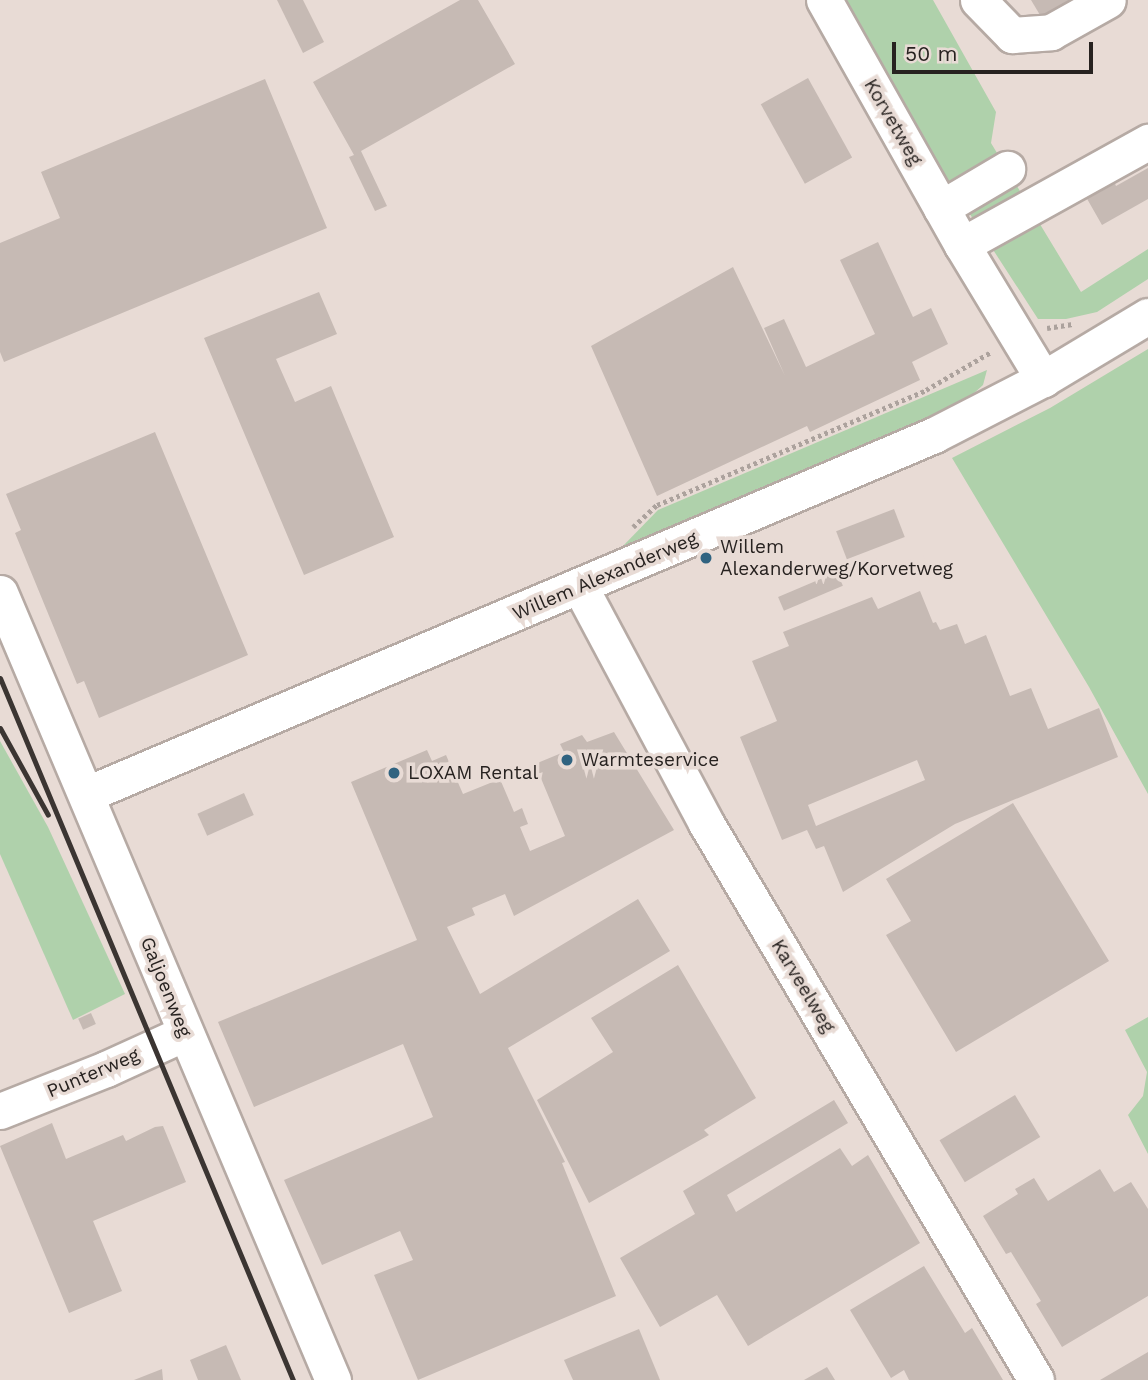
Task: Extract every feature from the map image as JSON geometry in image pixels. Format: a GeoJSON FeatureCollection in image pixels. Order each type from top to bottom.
{"type":"FeatureCollection","features":[{"type":"Feature","properties":{"kind":"street","name":"Korvetweg"},"geometry":{"type":"LineString","coordinates":[[824,0],[961,245],[1043,379]]}},
{"type":"Feature","properties":{"kind":"street"},"geometry":{"type":"LineString","coordinates":[[978,0],[1012,35],[1051,33],[1108,0]]}},
{"type":"Feature","properties":{"kind":"street"},"geometry":{"type":"LineString","coordinates":[[961,245],[1148,142]]}},
{"type":"Feature","properties":{"kind":"street"},"geometry":{"type":"LineString","coordinates":[[941,208],[1007,169]]}},
{"type":"Feature","properties":{"kind":"street","name":"Willem Alexanderweg"},"geometry":{"type":"LineString","coordinates":[[87,794],[934,435],[1043,379],[1148,316]]}},
{"type":"Feature","properties":{"kind":"street","name":"Karveelweg"},"geometry":{"type":"LineString","coordinates":[[580,587],[706,823],[1037,1380]]}},
{"type":"Feature","properties":{"kind":"street","name":"Galjoenweg"},"geometry":{"type":"LineString","coordinates":[[0,593],[333,1380]]}},
{"type":"Feature","properties":{"kind":"street","name":"Punterweg"},"geometry":{"type":"LineString","coordinates":[[0,1111],[106,1069],[185,1033]]}},
{"type":"Feature","properties":{"kind":"path"},"geometry":{"type":"LineString","coordinates":[[624,536],[657,505],[926,390],[1042,328],[1085,324]]}},
{"type":"Feature","properties":{"kind":"green space"},"geometry":{"type":"Polygon","coordinates":[[[846,0],[933,0],[996,112],[991,143],[1081,292],[1148,249],[1148,279],[1097,312],[1066,319],[1038,319],[927,148],[846,0]]]}},
{"type":"Feature","properties":{"kind":"green space"},"geometry":{"type":"Polygon","coordinates":[[[1148,349],[1148,794],[1089,687],[952,458],[1050,408],[1148,349]]]}},
{"type":"Feature","properties":{"kind":"green space"},"geometry":{"type":"Polygon","coordinates":[[[987,370],[983,385],[962,404],[621,548],[658,510],[987,370]]]}},
{"type":"Feature","properties":{"kind":"green space"},"geometry":{"type":"Polygon","coordinates":[[[0,741],[48,827],[125,994],[73,1020],[0,854],[0,741]]]}},
{"type":"Feature","properties":{"kind":"green space"},"geometry":{"type":"Polygon","coordinates":[[[1148,1017],[1148,1154],[1128,1115],[1143,1096],[1147,1072],[1125,1030],[1148,1017]]]}},
{"type":"Feature","properties":{"kind":"building"},"geometry":{"type":"Polygon","coordinates":[[[277,0],[303,0],[324,42],[303,53],[277,0]]]}},
{"type":"Feature","properties":{"kind":"building"},"geometry":{"type":"Polygon","coordinates":[[[460,0],[478,0],[515,64],[361,151],[387,206],[375,211],[349,157],[354,155],[313,82],[460,0]]]}},
{"type":"Feature","properties":{"kind":"building"},"geometry":{"type":"Polygon","coordinates":[[[1031,0],[1080,0],[1043,20],[1031,0]]]}},
{"type":"Feature","properties":{"kind":"building"},"geometry":{"type":"Polygon","coordinates":[[[808,78],[852,158],[805,184],[761,104],[808,78]]]}},
{"type":"Feature","properties":{"kind":"building"},"geometry":{"type":"Polygon","coordinates":[[[265,79],[327,228],[4,362],[0,352],[0,243],[60,218],[41,172],[265,79]]]}},
{"type":"Feature","properties":{"kind":"building"},"geometry":{"type":"Polygon","coordinates":[[[1148,168],[1148,199],[1102,225],[1086,197],[1114,181],[1116,186],[1148,168]]]}},
{"type":"Feature","properties":{"kind":"building"},"geometry":{"type":"Polygon","coordinates":[[[878,242],[913,317],[931,308],[948,344],[912,362],[920,380],[810,432],[807,426],[657,496],[591,346],[733,267],[785,376],[764,328],[784,319],[806,367],[875,334],[840,260],[878,242]]]}},
{"type":"Feature","properties":{"kind":"building"},"geometry":{"type":"Polygon","coordinates":[[[319,292],[337,334],[276,359],[295,402],[331,386],[394,537],[304,575],[204,338],[319,292]]]}},
{"type":"Feature","properties":{"kind":"building"},"geometry":{"type":"Polygon","coordinates":[[[155,432],[248,655],[99,718],[84,681],[77,684],[15,533],[21,530],[6,494],[155,432]]]}},
{"type":"Feature","properties":{"kind":"building"},"geometry":{"type":"Polygon","coordinates":[[[894,509],[905,537],[847,559],[836,531],[894,509]]]}},
{"type":"Feature","properties":{"kind":"building"},"geometry":{"type":"Polygon","coordinates":[[[837,572],[843,586],[784,611],[778,597],[837,572]]]}},
{"type":"Feature","properties":{"kind":"building"},"geometry":{"type":"Polygon","coordinates":[[[920,591],[933,623],[936,622],[940,630],[957,624],[965,644],[986,635],[1010,696],[1031,688],[1048,729],[1099,708],[1118,757],[955,824],[843,892],[824,846],[816,849],[807,830],[782,840],[740,737],[777,721],[752,661],[789,646],[783,632],[872,597],[878,609],[920,591]],[[917,760],[808,805],[816,826],[925,780],[917,760]]]}},
{"type":"Feature","properties":{"kind":"building"},"geometry":{"type":"Polygon","coordinates":[[[614,732],[674,830],[514,916],[505,894],[472,908],[475,915],[447,927],[480,994],[638,899],[670,951],[508,1048],[565,1162],[562,1163],[616,1296],[418,1380],[374,1275],[413,1260],[400,1231],[322,1265],[284,1180],[433,1117],[403,1044],[254,1107],[218,1022],[417,940],[351,782],[427,750],[432,761],[446,755],[463,794],[500,779],[514,812],[522,808],[528,824],[520,827],[530,851],[565,836],[535,764],[564,752],[560,744],[582,735],[587,742],[614,732]]]}},
{"type":"Feature","properties":{"kind":"building"},"geometry":{"type":"Polygon","coordinates":[[[244,793],[254,815],[207,836],[197,814],[244,793]]]}},
{"type":"Feature","properties":{"kind":"building"},"geometry":{"type":"Polygon","coordinates":[[[1013,803],[1109,961],[956,1052],[886,935],[911,921],[886,879],[1013,803]]]}},
{"type":"Feature","properties":{"kind":"building"},"geometry":{"type":"Polygon","coordinates":[[[678,965],[756,1098],[704,1130],[709,1135],[589,1203],[537,1100],[613,1052],[591,1018],[678,965]]]}},
{"type":"Feature","properties":{"kind":"building"},"geometry":{"type":"Polygon","coordinates":[[[91,1013],[96,1024],[83,1030],[78,1019],[91,1013]]]}},
{"type":"Feature","properties":{"kind":"building"},"geometry":{"type":"Polygon","coordinates":[[[1015,1095],[1040,1137],[965,1182],[940,1140],[1015,1095]]]}},
{"type":"Feature","properties":{"kind":"building"},"geometry":{"type":"Polygon","coordinates":[[[834,1100],[848,1123],[727,1195],[736,1212],[840,1148],[852,1166],[868,1155],[920,1243],[748,1346],[717,1295],[660,1327],[620,1258],[695,1214],[683,1191],[834,1100]]]}},
{"type":"Feature","properties":{"kind":"building"},"geometry":{"type":"Polygon","coordinates":[[[52,1123],[66,1159],[123,1135],[126,1141],[163,1126],[186,1182],[93,1221],[122,1291],[69,1313],[0,1146],[52,1123]]]}},
{"type":"Feature","properties":{"kind":"building"},"geometry":{"type":"Polygon","coordinates":[[[1100,1169],[1114,1192],[1131,1182],[1148,1209],[1148,1296],[1062,1347],[1036,1304],[1041,1301],[1011,1252],[1006,1254],[983,1216],[1018,1194],[1015,1189],[1034,1178],[1048,1201],[1100,1169]]]}},
{"type":"Feature","properties":{"kind":"building"},"geometry":{"type":"Polygon","coordinates":[[[924,1266],[965,1333],[972,1328],[1003,1380],[909,1380],[904,1370],[891,1378],[850,1310],[924,1266]]]}},
{"type":"Feature","properties":{"kind":"building"},"geometry":{"type":"Polygon","coordinates":[[[639,1329],[660,1380],[573,1380],[564,1360],[639,1329]]]}},
{"type":"Feature","properties":{"kind":"building"},"geometry":{"type":"Polygon","coordinates":[[[226,1345],[241,1380],[198,1380],[190,1360],[226,1345]]]}},
{"type":"Feature","properties":{"kind":"building"},"geometry":{"type":"Polygon","coordinates":[[[1148,1352],[1148,1380],[1100,1380],[1148,1352]]]}},
{"type":"Feature","properties":{"kind":"building"},"geometry":{"type":"Polygon","coordinates":[[[827,1367],[835,1380],[804,1380],[827,1367]]]}},
{"type":"Feature","properties":{"kind":"building"},"geometry":{"type":"Polygon","coordinates":[[[162,1369],[163,1380],[134,1380],[162,1369]]]}},
{"type":"Feature","properties":{"kind":"railway"},"geometry":{"type":"LineString","coordinates":[[0,678],[293,1380]]}},
{"type":"Feature","properties":{"kind":"railway"},"geometry":{"type":"LineString","coordinates":[[0,728],[48,815]]}},
{"type":"Feature","properties":{"kind":"place","name":"Willem Alexanderweg/Korvetweg"},"geometry":{"type":"Point","coordinates":[706,558]}},
{"type":"Feature","properties":{"kind":"place","name":"Warmteservice"},"geometry":{"type":"Point","coordinates":[567,760]}},
{"type":"Feature","properties":{"kind":"place","name":"LOXAM Rental"},"geometry":{"type":"Point","coordinates":[394,773]}}]}
